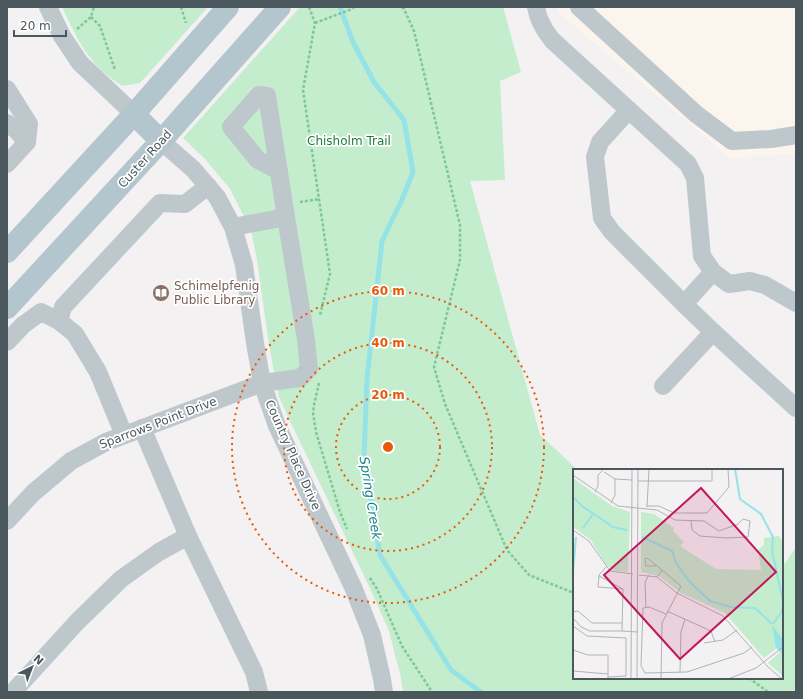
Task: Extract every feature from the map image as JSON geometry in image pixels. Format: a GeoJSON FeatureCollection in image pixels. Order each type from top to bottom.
{"type":"FeatureCollection","features":[{"type":"Feature","properties":{"kind":"main road"},"geometry":{"type":"LineString","coordinates":[[7,252],[134,114],[228,7]]}},
{"type":"Feature","properties":{"kind":"main road","name":"Custer Road"},"geometry":{"type":"LineString","coordinates":[[7,308],[161,141],[280,7]]}},
{"type":"Feature","properties":{"kind":"main road"},"geometry":{"type":"LineString","coordinates":[[134,114],[161,141]]}},
{"type":"Feature","properties":{"kind":"street"},"geometry":{"type":"LineString","coordinates":[[48,7],[62,36],[80,63],[134,114]]}},
{"type":"Feature","properties":{"kind":"street"},"geometry":{"type":"LineString","coordinates":[[536,7],[542,26],[552,40],[688,164],[695,178],[702,256],[713,272],[729,284],[750,281],[765,285],[796,304]]}},
{"type":"Feature","properties":{"kind":"street"},"geometry":{"type":"LineString","coordinates":[[579,7],[696,114],[732,141],[771,139],[796,135]]}},
{"type":"Feature","properties":{"kind":"street"},"geometry":{"type":"LineString","coordinates":[[7,89],[29,124],[27,142],[7,164]]}},
{"type":"Feature","properties":{"kind":"street"},"geometry":{"type":"LineString","coordinates":[[629,110],[600,142],[595,157],[602,218],[612,232],[684,304],[796,408]]}},
{"type":"Feature","properties":{"kind":"street"},"geometry":{"type":"LineString","coordinates":[[7,123],[27,142]]}},
{"type":"Feature","properties":{"kind":"street","name":"Country Place Drive"},"geometry":{"type":"LineString","coordinates":[[161,141],[193,169],[208,186],[217,197],[233,227],[244,265],[262,383],[278,426],[353,587],[372,635],[384,692]]}},
{"type":"Feature","properties":{"kind":"street"},"geometry":{"type":"LineString","coordinates":[[233,227],[286,217],[279,171]]}},
{"type":"Feature","properties":{"kind":"street"},"geometry":{"type":"LineString","coordinates":[[61,314],[160,203],[185,204],[208,186]]}},
{"type":"Feature","properties":{"kind":"street","name":"Sparrows Point Drive"},"geometry":{"type":"LineString","coordinates":[[7,521],[33,493],[71,461],[106,442],[262,383],[300,378],[309,369],[306,340],[286,217]]}},
{"type":"Feature","properties":{"kind":"street"},"geometry":{"type":"LineString","coordinates":[[684,304],[713,272]]}},
{"type":"Feature","properties":{"kind":"street"},"geometry":{"type":"LineString","coordinates":[[7,342],[22,325],[41,312],[61,314],[98,372],[124,435]]}},
{"type":"Feature","properties":{"kind":"street"},"geometry":{"type":"LineString","coordinates":[[663,386],[713,332]]}},
{"type":"Feature","properties":{"kind":"street"},"geometry":{"type":"LineString","coordinates":[[142,428],[188,536],[254,672],[259,692]]}},
{"type":"Feature","properties":{"kind":"street"},"geometry":{"type":"LineString","coordinates":[[13,692],[77,622],[121,579],[159,552],[188,536]]}},
{"type":"Feature","properties":{"kind":"path"},"geometry":{"type":"LineString","coordinates":[[76,30],[91,17],[94,7]]}},
{"type":"Feature","properties":{"kind":"path"},"geometry":{"type":"LineString","coordinates":[[181,7],[186,23]]}},
{"type":"Feature","properties":{"kind":"path"},"geometry":{"type":"LineString","coordinates":[[309,7],[315,23],[303,90],[330,274],[319,320]]}},
{"type":"Feature","properties":{"kind":"path"},"geometry":{"type":"LineString","coordinates":[[402,7],[414,31],[460,225],[460,260],[434,368],[445,404],[507,550],[529,575],[573,593]]}},
{"type":"Feature","properties":{"kind":"path"},"geometry":{"type":"LineString","coordinates":[[315,23],[353,8]]}},
{"type":"Feature","properties":{"kind":"path"},"geometry":{"type":"LineString","coordinates":[[91,17],[100,26],[116,75]]}},
{"type":"Feature","properties":{"kind":"path"},"geometry":{"type":"LineString","coordinates":[[321,378],[313,413],[316,432],[340,512],[349,533]]}},
{"type":"Feature","properties":{"kind":"path"},"geometry":{"type":"LineString","coordinates":[[367,574],[377,589],[402,646],[432,692]]}},
{"type":"Feature","properties":{"kind":"path"},"geometry":{"type":"LineString","coordinates":[[750,679],[768,692]]}},
{"type":"Feature","properties":{"kind":"shaded area"},"geometry":{"type":"Polygon","coordinates":[[[557,7],[796,7],[796,154],[730,158],[558,12],[557,7]]]}},
{"type":"Feature","properties":{"kind":"green space"},"geometry":{"type":"Polygon","coordinates":[[[62,7],[208,7],[140,83],[122,86],[102,71],[88,55],[74,32],[62,7]]]}},
{"type":"Feature","properties":{"kind":"green space","name":"Chisholm Trail"},"geometry":{"type":"Polygon","coordinates":[[[300,7],[503,7],[521,72],[500,81],[505,180],[470,181],[540,435],[577,469],[573,469],[573,679],[783,679],[783,566],[796,547],[796,692],[403,692],[389,631],[279,397],[251,230],[230,189],[205,159],[183,138],[300,7]]]}},
{"type":"Feature","properties":{"kind":"waterway","name":"Spring Creek"},"geometry":{"type":"LineString","coordinates":[[340,7],[353,42],[374,82],[404,120],[413,172],[401,202],[382,241],[367,379],[364,458],[380,555],[451,670],[481,692]]}},
{"type":"Feature","properties":{"kind":"place","name":"Schimelpfenig Public Library"},"geometry":{"type":"Point","coordinates":[161,293]}}]}
